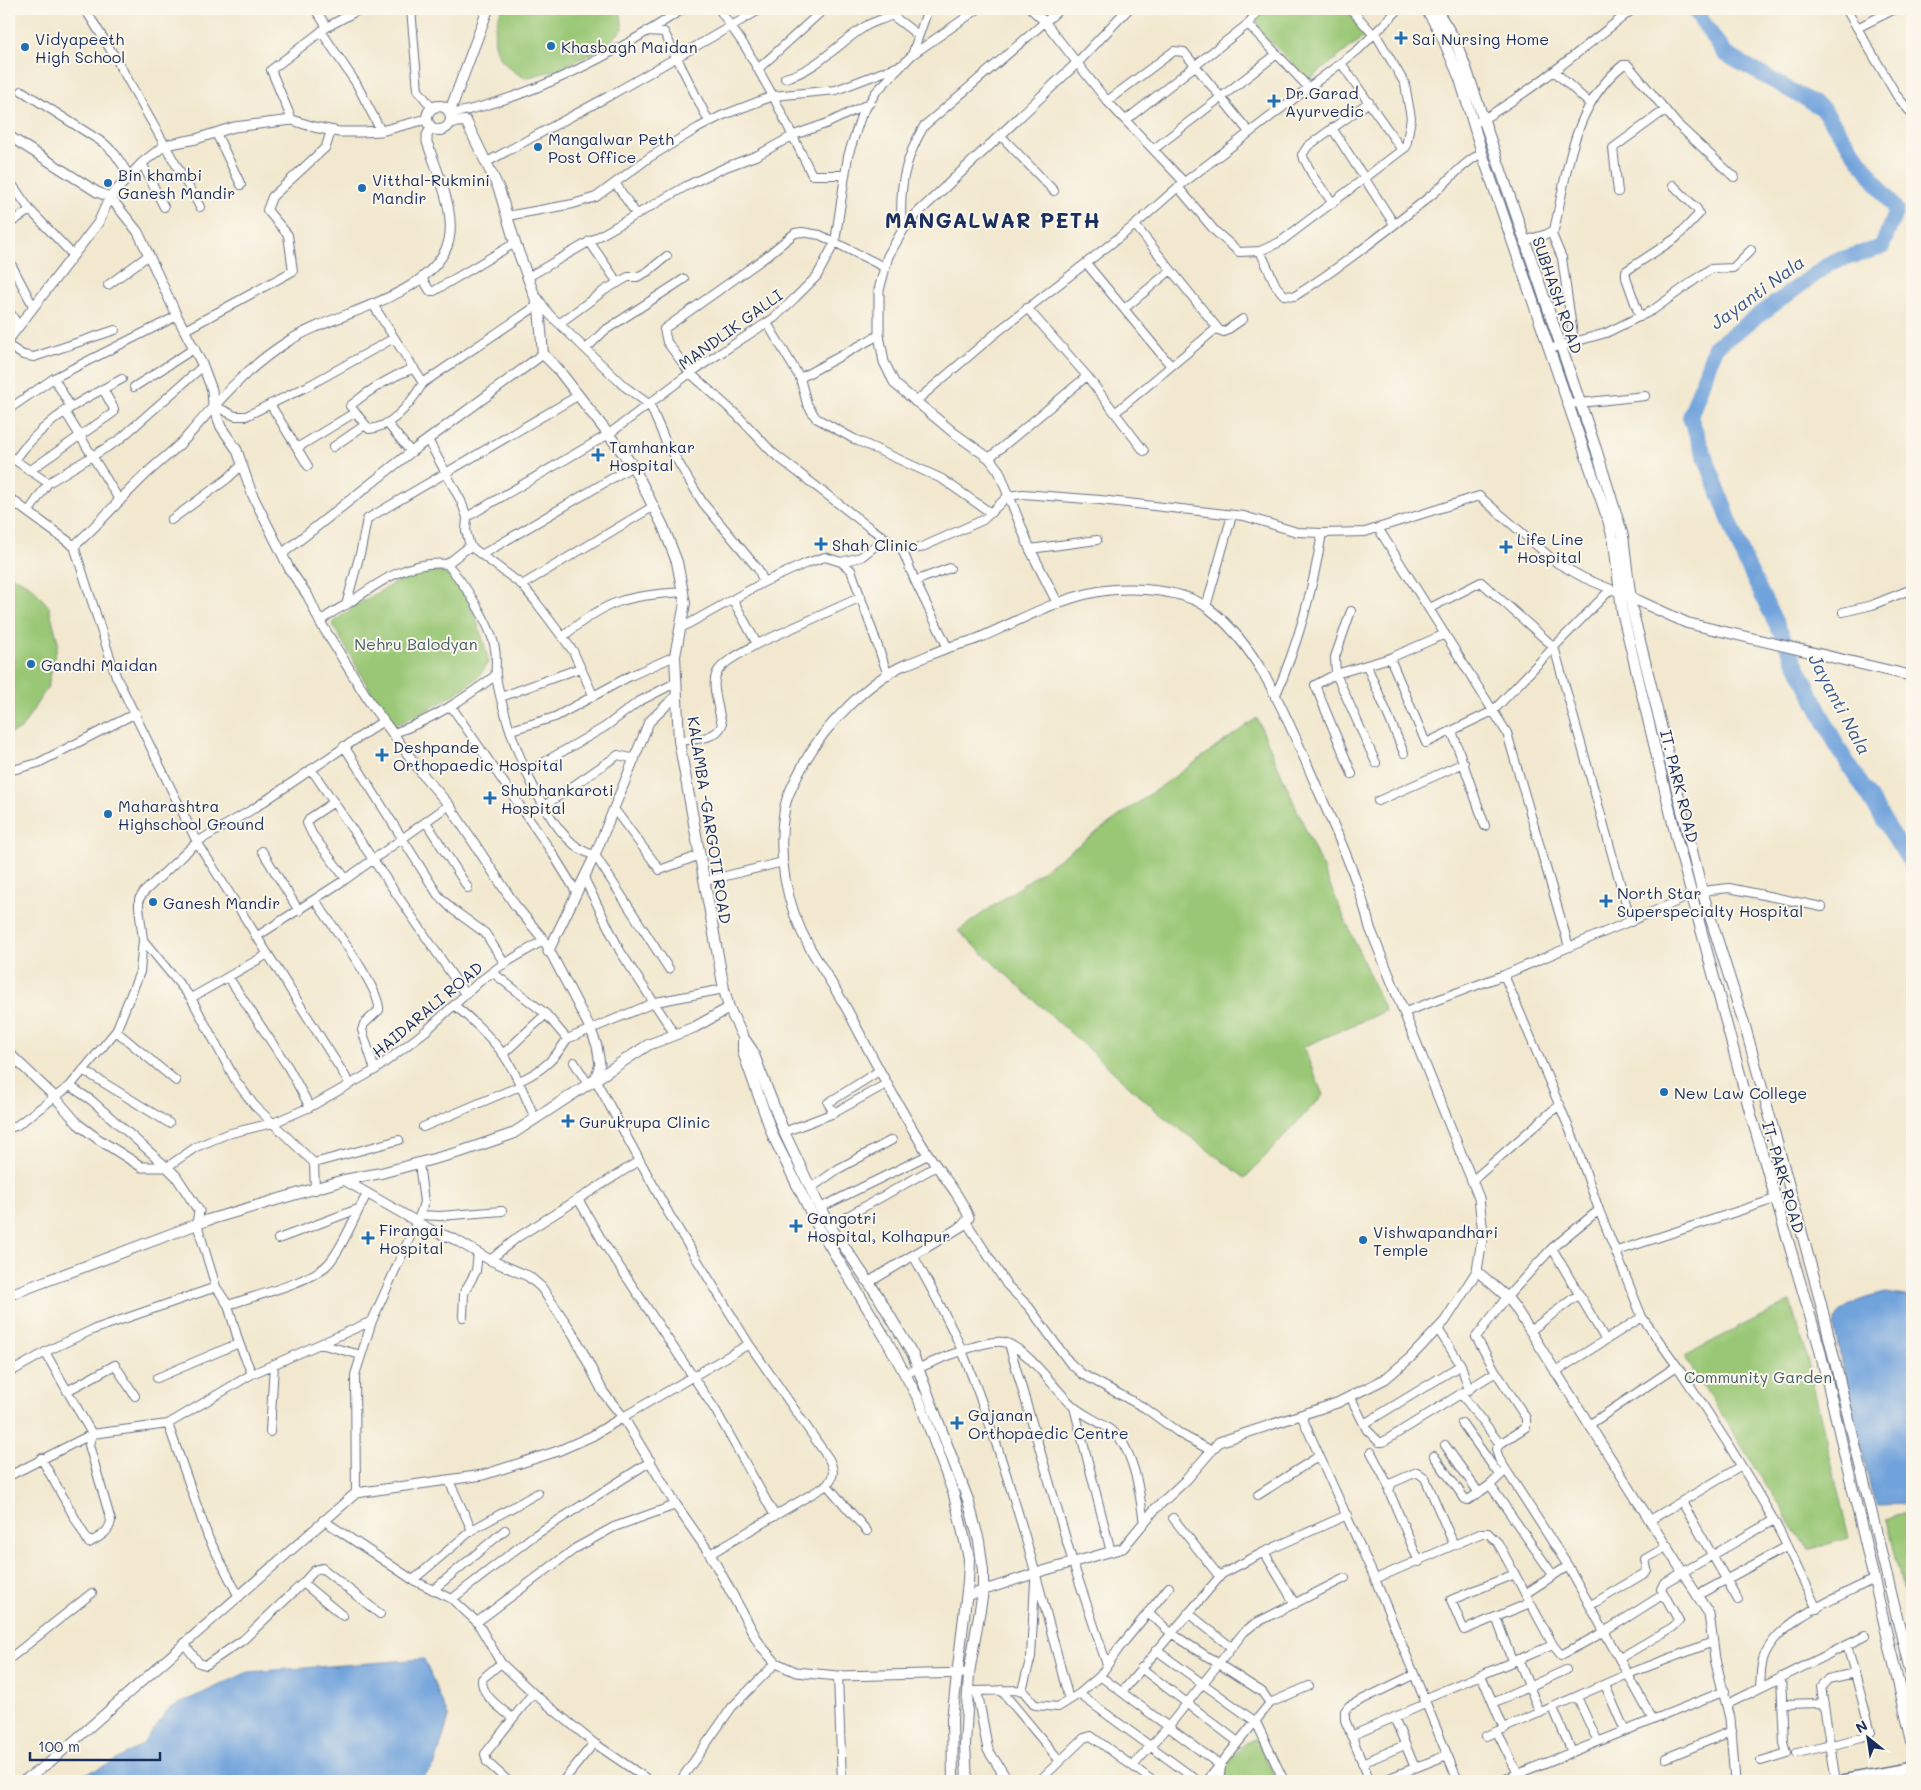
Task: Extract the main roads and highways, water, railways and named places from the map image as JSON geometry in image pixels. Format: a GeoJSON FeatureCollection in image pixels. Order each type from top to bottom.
{"type":"FeatureCollection","features":[{"type":"Feature","properties":{"kind":"main road"},"geometry":{"type":"LineString","coordinates":[[451,115],[442,106],[432,108],[429,123],[443,130],[451,115],[488,9]]}},
{"type":"Feature","properties":{"kind":"main road","name":"SUBHASH ROAD"},"geometry":{"type":"LineString","coordinates":[[1426,9],[1453,61],[1478,122],[1518,236],[1560,345],[1615,548],[1615,591]]}},
{"type":"Feature","properties":{"kind":"main road","name":"SUBHASH ROAD"},"geometry":{"type":"LineString","coordinates":[[1436,9],[1460,52],[1478,122],[1482,153],[1518,236],[1549,349],[1575,404],[1623,536],[1631,597]]}},
{"type":"Feature","properties":{"kind":"main road","name":"KALAMBA -GARGOTI ROAD"},"geometry":{"type":"LineString","coordinates":[[451,115],[466,121],[500,189],[515,243],[538,305],[543,354],[579,395],[633,466],[670,541],[684,592],[685,603],[675,656],[675,683],[680,741],[724,990],[742,1037],[752,1050],[784,1132],[820,1208],[830,1226],[898,1327],[919,1368],[968,1500],[979,1542],[983,1571],[983,1592],[969,1673],[973,1691],[965,1745],[967,1781]]}},
{"type":"Feature","properties":{"kind":"main road"},"geometry":{"type":"LineString","coordinates":[[1615,591],[1687,623],[1798,651],[1912,676]]}},
{"type":"Feature","properties":{"kind":"main road","name":"IT. PARK ROAD"},"geometry":{"type":"LineString","coordinates":[[1615,591],[1692,895],[1775,1199],[1819,1346],[1912,1741]]}},
{"type":"Feature","properties":{"kind":"main road","name":"IT. PARK ROAD"},"geometry":{"type":"LineString","coordinates":[[1631,597],[1649,678],[1702,890],[1746,1030],[1817,1288],[1912,1679]]}},
{"type":"Feature","properties":{"kind":"main road"},"geometry":{"type":"LineString","coordinates":[[9,1294],[197,1224],[344,1180],[419,1163],[512,1134],[648,1045],[674,1033],[695,1027],[730,1008]]}},
{"type":"Feature","properties":{"kind":"main road","name":"KALAMBA -GARGOTI ROAD"},"geometry":{"type":"LineString","coordinates":[[742,1037],[743,1052],[773,1136],[816,1223],[905,1374],[931,1430],[954,1495],[969,1558],[967,1596],[952,1727],[953,1781]]}},
{"type":"Feature","properties":{"kind":"main road"},"geometry":{"type":"LineString","coordinates":[[1843,1781],[1912,1768]]}},
{"type":"Feature","properties":{"kind":"water"},"geometry":{"type":"Polygon","coordinates":[[[1886,1293],[1912,1297],[1912,1504],[1879,1505],[1871,1490],[1834,1327],[1841,1312],[1847,1307],[1861,1300],[1886,1293]]]}},
{"type":"Feature","properties":{"kind":"water"},"geometry":{"type":"Polygon","coordinates":[[[424,1659],[449,1718],[435,1764],[420,1781],[66,1781],[106,1766],[142,1745],[170,1708],[248,1672],[424,1659]]]}},
{"type":"Feature","properties":{"kind":"waterway","name":"Jayanti Nala"},"geometry":{"type":"LineString","coordinates":[[1694,9],[1725,54],[1822,108],[1896,210],[1882,247],[1832,262],[1715,347],[1690,417],[1745,561],[1837,746],[1912,865]]}},
{"type":"Feature","properties":{"kind":"place","name":"Sai Nursing Home"},"geometry":{"type":"Point","coordinates":[1401,38]}},
{"type":"Feature","properties":{"kind":"place","name":"Khasbagh Maidan"},"geometry":{"type":"Point","coordinates":[551,46]}},
{"type":"Feature","properties":{"kind":"place","name":"Vidyapeeth High School"},"geometry":{"type":"Point","coordinates":[25,47]}},
{"type":"Feature","properties":{"kind":"place","name":"Dr.Garad Ayurvedic"},"geometry":{"type":"Point","coordinates":[1274,101]}},
{"type":"Feature","properties":{"kind":"place","name":"Mangalwar Peth Post Office"},"geometry":{"type":"Point","coordinates":[538,147]}},
{"type":"Feature","properties":{"kind":"place","name":"Bin khambi Ganesh Mandir"},"geometry":{"type":"Point","coordinates":[108,183]}},
{"type":"Feature","properties":{"kind":"place","name":"Vitthal-Rukmini Mandir"},"geometry":{"type":"Point","coordinates":[362,188]}},
{"type":"Feature","properties":{"kind":"place","name":"Tamhankar Hospital"},"geometry":{"type":"Point","coordinates":[598,455]}},
{"type":"Feature","properties":{"kind":"place","name":"Shah Clinic"},"geometry":{"type":"Point","coordinates":[821,544]}},
{"type":"Feature","properties":{"kind":"place","name":"Life Line Hospital"},"geometry":{"type":"Point","coordinates":[1506,547]}},
{"type":"Feature","properties":{"kind":"place","name":"Gandhi Maidan"},"geometry":{"type":"Point","coordinates":[31,664]}},
{"type":"Feature","properties":{"kind":"place","name":"Deshpande Orthopaedic Hospital"},"geometry":{"type":"Point","coordinates":[382,755]}},
{"type":"Feature","properties":{"kind":"place","name":"Shubhankaroti Hospital"},"geometry":{"type":"Point","coordinates":[490,798]}},
{"type":"Feature","properties":{"kind":"place","name":"Maharashtra Highschool Ground"},"geometry":{"type":"Point","coordinates":[108,814]}},
{"type":"Feature","properties":{"kind":"place","name":"North Star Superspecialty Hospital"},"geometry":{"type":"Point","coordinates":[1606,901]}},
{"type":"Feature","properties":{"kind":"place","name":"Ganesh Mandir"},"geometry":{"type":"Point","coordinates":[153,902]}},
{"type":"Feature","properties":{"kind":"place","name":"New Law College"},"geometry":{"type":"Point","coordinates":[1664,1092]}},
{"type":"Feature","properties":{"kind":"place","name":"Gurukrupa Clinic"},"geometry":{"type":"Point","coordinates":[568,1121]}},
{"type":"Feature","properties":{"kind":"place","name":"Gangotri Hospital, Kolhapur"},"geometry":{"type":"Point","coordinates":[796,1226]}},
{"type":"Feature","properties":{"kind":"place","name":"Firangai Hospital"},"geometry":{"type":"Point","coordinates":[368,1238]}},
{"type":"Feature","properties":{"kind":"place","name":"Vishwapandhari Temple"},"geometry":{"type":"Point","coordinates":[1363,1240]}},
{"type":"Feature","properties":{"kind":"place","name":"Gajanan Orthopaedic Centre"},"geometry":{"type":"Point","coordinates":[957,1423]}},
{"type":"Feature","properties":{"kind":"district","name":"MANGALWAR PETH"},"geometry":{"type":"Point","coordinates":[993,219]}},
{"type":"Feature","properties":{"kind":"park label","name":"Nehru Balodyan"},"geometry":{"type":"Point","coordinates":[416,643]}},
{"type":"Feature","properties":{"kind":"park label","name":"Community Garden"},"geometry":{"type":"Point","coordinates":[1758,1376]}}]}
